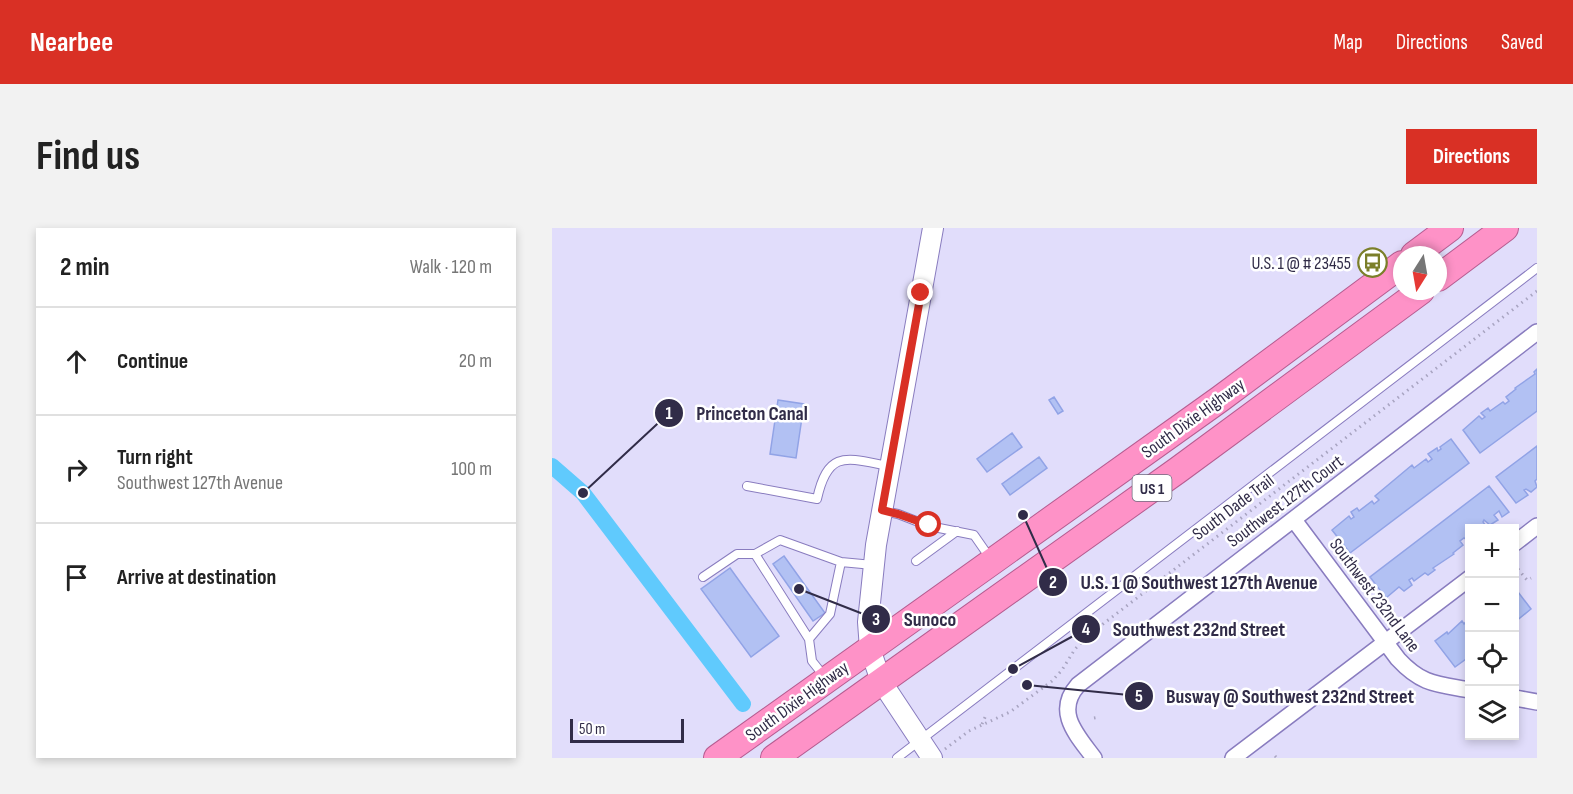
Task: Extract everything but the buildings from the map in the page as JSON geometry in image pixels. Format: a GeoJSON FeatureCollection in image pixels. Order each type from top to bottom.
{"type":"FeatureCollection","features":[{"type":"Feature","properties":{"kind":"highway"},"geometry":{"type":"LineString","coordinates":[[1426,246],[1450,228]]}},
{"type":"Feature","properties":{"kind":"highway"},"geometry":{"type":"LineString","coordinates":[[1447,271],[1502,229]]}},
{"type":"Feature","properties":{"kind":"highway","name":"South Dixie Highway"},"geometry":{"type":"LineString","coordinates":[[717,758],[1220,399],[1393,271]]}},
{"type":"Feature","properties":{"kind":"highway","name":"South Dixie Highway"},"geometry":{"type":"LineString","coordinates":[[774,758],[1178,470],[1409,300]]}},
{"type":"Feature","properties":{"kind":"highway"},"geometry":{"type":"LineString","coordinates":[[881,681],[882,663],[910,636],[1031,553],[1209,423],[1220,399]]}},
{"type":"Feature","properties":{"kind":"highway"},"geometry":{"type":"LineString","coordinates":[[742,758],[857,678],[865,668],[870,649]]}},
{"type":"Feature","properties":{"kind":"street"},"geometry":{"type":"LineString","coordinates":[[932,758],[881,681],[870,649],[868,622],[882,510],[933,228]]}},
{"type":"Feature","properties":{"kind":"street","name":"Southwest 127th Court"},"geometry":{"type":"LineString","coordinates":[[1094,758],[1072,728],[1067,708],[1073,690],[1088,676],[1537,332]]}},
{"type":"Feature","properties":{"kind":"street","name":"Southwest 232nd Lane"},"geometry":{"type":"LineString","coordinates":[[1294,520],[1408,670],[1420,679],[1434,684],[1465,689]]}},
{"type":"Feature","properties":{"kind":"street"},"geometry":{"type":"LineString","coordinates":[[1519,540],[1537,526]]}},
{"type":"Feature","properties":{"kind":"street"},"geometry":{"type":"LineString","coordinates":[[1233,758],[1465,582]]}},
{"type":"Feature","properties":{"kind":"street"},"geometry":{"type":"LineString","coordinates":[[1519,699],[1537,702]]}},
{"type":"Feature","properties":{"kind":"lane"},"geometry":{"type":"LineString","coordinates":[[897,758],[1537,268]]}},
{"type":"Feature","properties":{"kind":"lane"},"geometry":{"type":"LineString","coordinates":[[747,486],[817,499],[821,480],[832,465],[841,460],[851,459],[890,466]]}},
{"type":"Feature","properties":{"kind":"lane"},"geometry":{"type":"LineString","coordinates":[[882,510],[929,525],[974,535],[993,562]]}},
{"type":"Feature","properties":{"kind":"lane"},"geometry":{"type":"LineString","coordinates":[[916,561],[957,531]]}},
{"type":"Feature","properties":{"kind":"lane"},"geometry":{"type":"LineString","coordinates":[[703,577],[737,554],[754,554],[780,540],[842,562],[874,566]]}},
{"type":"Feature","properties":{"kind":"lane"},"geometry":{"type":"LineString","coordinates":[[754,554],[808,639],[812,661],[826,680]]}},
{"type":"Feature","properties":{"kind":"lane"},"geometry":{"type":"LineString","coordinates":[[808,639],[830,614],[842,562]]}},
{"type":"Feature","properties":{"kind":"path","name":"South Dade Trail"},"geometry":{"type":"LineString","coordinates":[[950,746],[969,731],[1010,712],[1036,693],[1062,670],[1075,650],[1090,634],[1537,291]]}},
{"type":"Feature","properties":{"kind":"path"},"geometry":{"type":"LineString","coordinates":[[1519,570],[1527,580],[1531,578]]}},
{"type":"Feature","properties":{"kind":"path"},"geometry":{"type":"LineString","coordinates":[[981,726],[986,715]]}},
{"type":"Feature","properties":{"kind":"waterway"},"geometry":{"type":"LineString","coordinates":[[552,466],[583,493],[743,704]]}},
{"type":"Feature","properties":{"kind":"place","name":"U.S. 1 @ # 23455"},"geometry":{"type":"Point","coordinates":[1372,263]}},
{"type":"Feature","properties":{"kind":"place","name":"Princeton Canal"},"geometry":{"type":"Point","coordinates":[583,493]}},
{"type":"Feature","properties":{"kind":"place","name":"U.S. 1 @ Southwest 127th Avenue"},"geometry":{"type":"Point","coordinates":[1023,515]}},
{"type":"Feature","properties":{"kind":"place","name":"Sunoco"},"geometry":{"type":"Point","coordinates":[799,589]}},
{"type":"Feature","properties":{"kind":"place","name":"Southwest 232nd Street"},"geometry":{"type":"Point","coordinates":[1013,669]}},
{"type":"Feature","properties":{"kind":"place","name":"Busway @ Southwest 232nd Street"},"geometry":{"type":"Point","coordinates":[1027,685]}},
{"type":"Feature","properties":{"kind":"route"},"geometry":{"type":"LineString","coordinates":[[921,293],[882,510],[929,525]]}}]}
